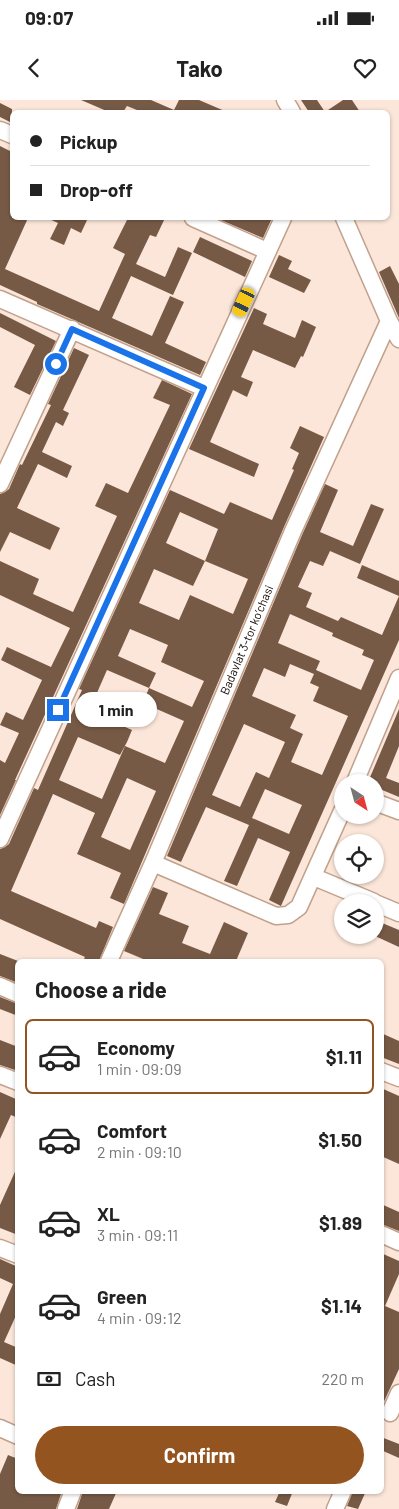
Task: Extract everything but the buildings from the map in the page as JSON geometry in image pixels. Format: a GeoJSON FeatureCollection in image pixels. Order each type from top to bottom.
{"type":"FeatureCollection","features":[{"type":"Feature","properties":{"kind":"street"},"geometry":{"type":"LineString","coordinates":[[197,220],[267,251]]}},
{"type":"Feature","properties":{"kind":"street"},"geometry":{"type":"LineString","coordinates":[[0,839],[281,220]]}},
{"type":"Feature","properties":{"kind":"street"},"geometry":{"type":"LineString","coordinates":[[345,220],[389,321],[399,339]]}},
{"type":"Feature","properties":{"kind":"street"},"geometry":{"type":"LineString","coordinates":[[0,299],[204,388]]}},
{"type":"Feature","properties":{"kind":"street","name":"Badavlat 3-tor koʼchasi"},"geometry":{"type":"LineString","coordinates":[[110,959],[153,863],[289,540],[389,321]]}},
{"type":"Feature","properties":{"kind":"street"},"geometry":{"type":"LineString","coordinates":[[0,484],[72,329]]}},
{"type":"Feature","properties":{"kind":"street"},"geometry":{"type":"LineString","coordinates":[[358,774],[399,678]]}},
{"type":"Feature","properties":{"kind":"street"},"geometry":{"type":"LineString","coordinates":[[384,805],[399,811]]}},
{"type":"Feature","properties":{"kind":"street"},"geometry":{"type":"LineString","coordinates":[[153,863],[276,916],[288,915],[299,907],[337,824]]}},
{"type":"Feature","properties":{"kind":"street"},"geometry":{"type":"LineString","coordinates":[[314,877],[354,894]]}},
{"type":"Feature","properties":{"kind":"street"},"geometry":{"type":"LineString","coordinates":[[384,907],[399,913]]}},
{"type":"Feature","properties":{"kind":"street"},"geometry":{"type":"LineString","coordinates":[[0,986],[15,993]]}},
{"type":"Feature","properties":{"kind":"street"},"geometry":{"type":"LineString","coordinates":[[384,1072],[399,1078]]}},
{"type":"Feature","properties":{"kind":"street"},"geometry":{"type":"LineString","coordinates":[[0,1075],[15,1081]]}},
{"type":"Feature","properties":{"kind":"street"},"geometry":{"type":"LineString","coordinates":[[384,1235],[399,1242]]}},
{"type":"Feature","properties":{"kind":"street"},"geometry":{"type":"LineString","coordinates":[[0,1248],[15,1254]]}},
{"type":"Feature","properties":{"kind":"street"},"geometry":{"type":"LineString","coordinates":[[387,1412],[399,1394]]}},
{"type":"Feature","properties":{"kind":"street"},"geometry":{"type":"LineString","coordinates":[[0,1428],[15,1435]]}},
{"type":"Feature","properties":{"kind":"street"},"geometry":{"type":"LineString","coordinates":[[66,1509],[72,1494]]}},
{"type":"Feature","properties":{"kind":"street"},"geometry":{"type":"LineString","coordinates":[[335,1509],[342,1494]]}},
{"type":"Feature","properties":{"kind":"route"},"geometry":{"type":"LineString","coordinates":[[56,364],[72,329],[204,388],[58,710]]}}]}
